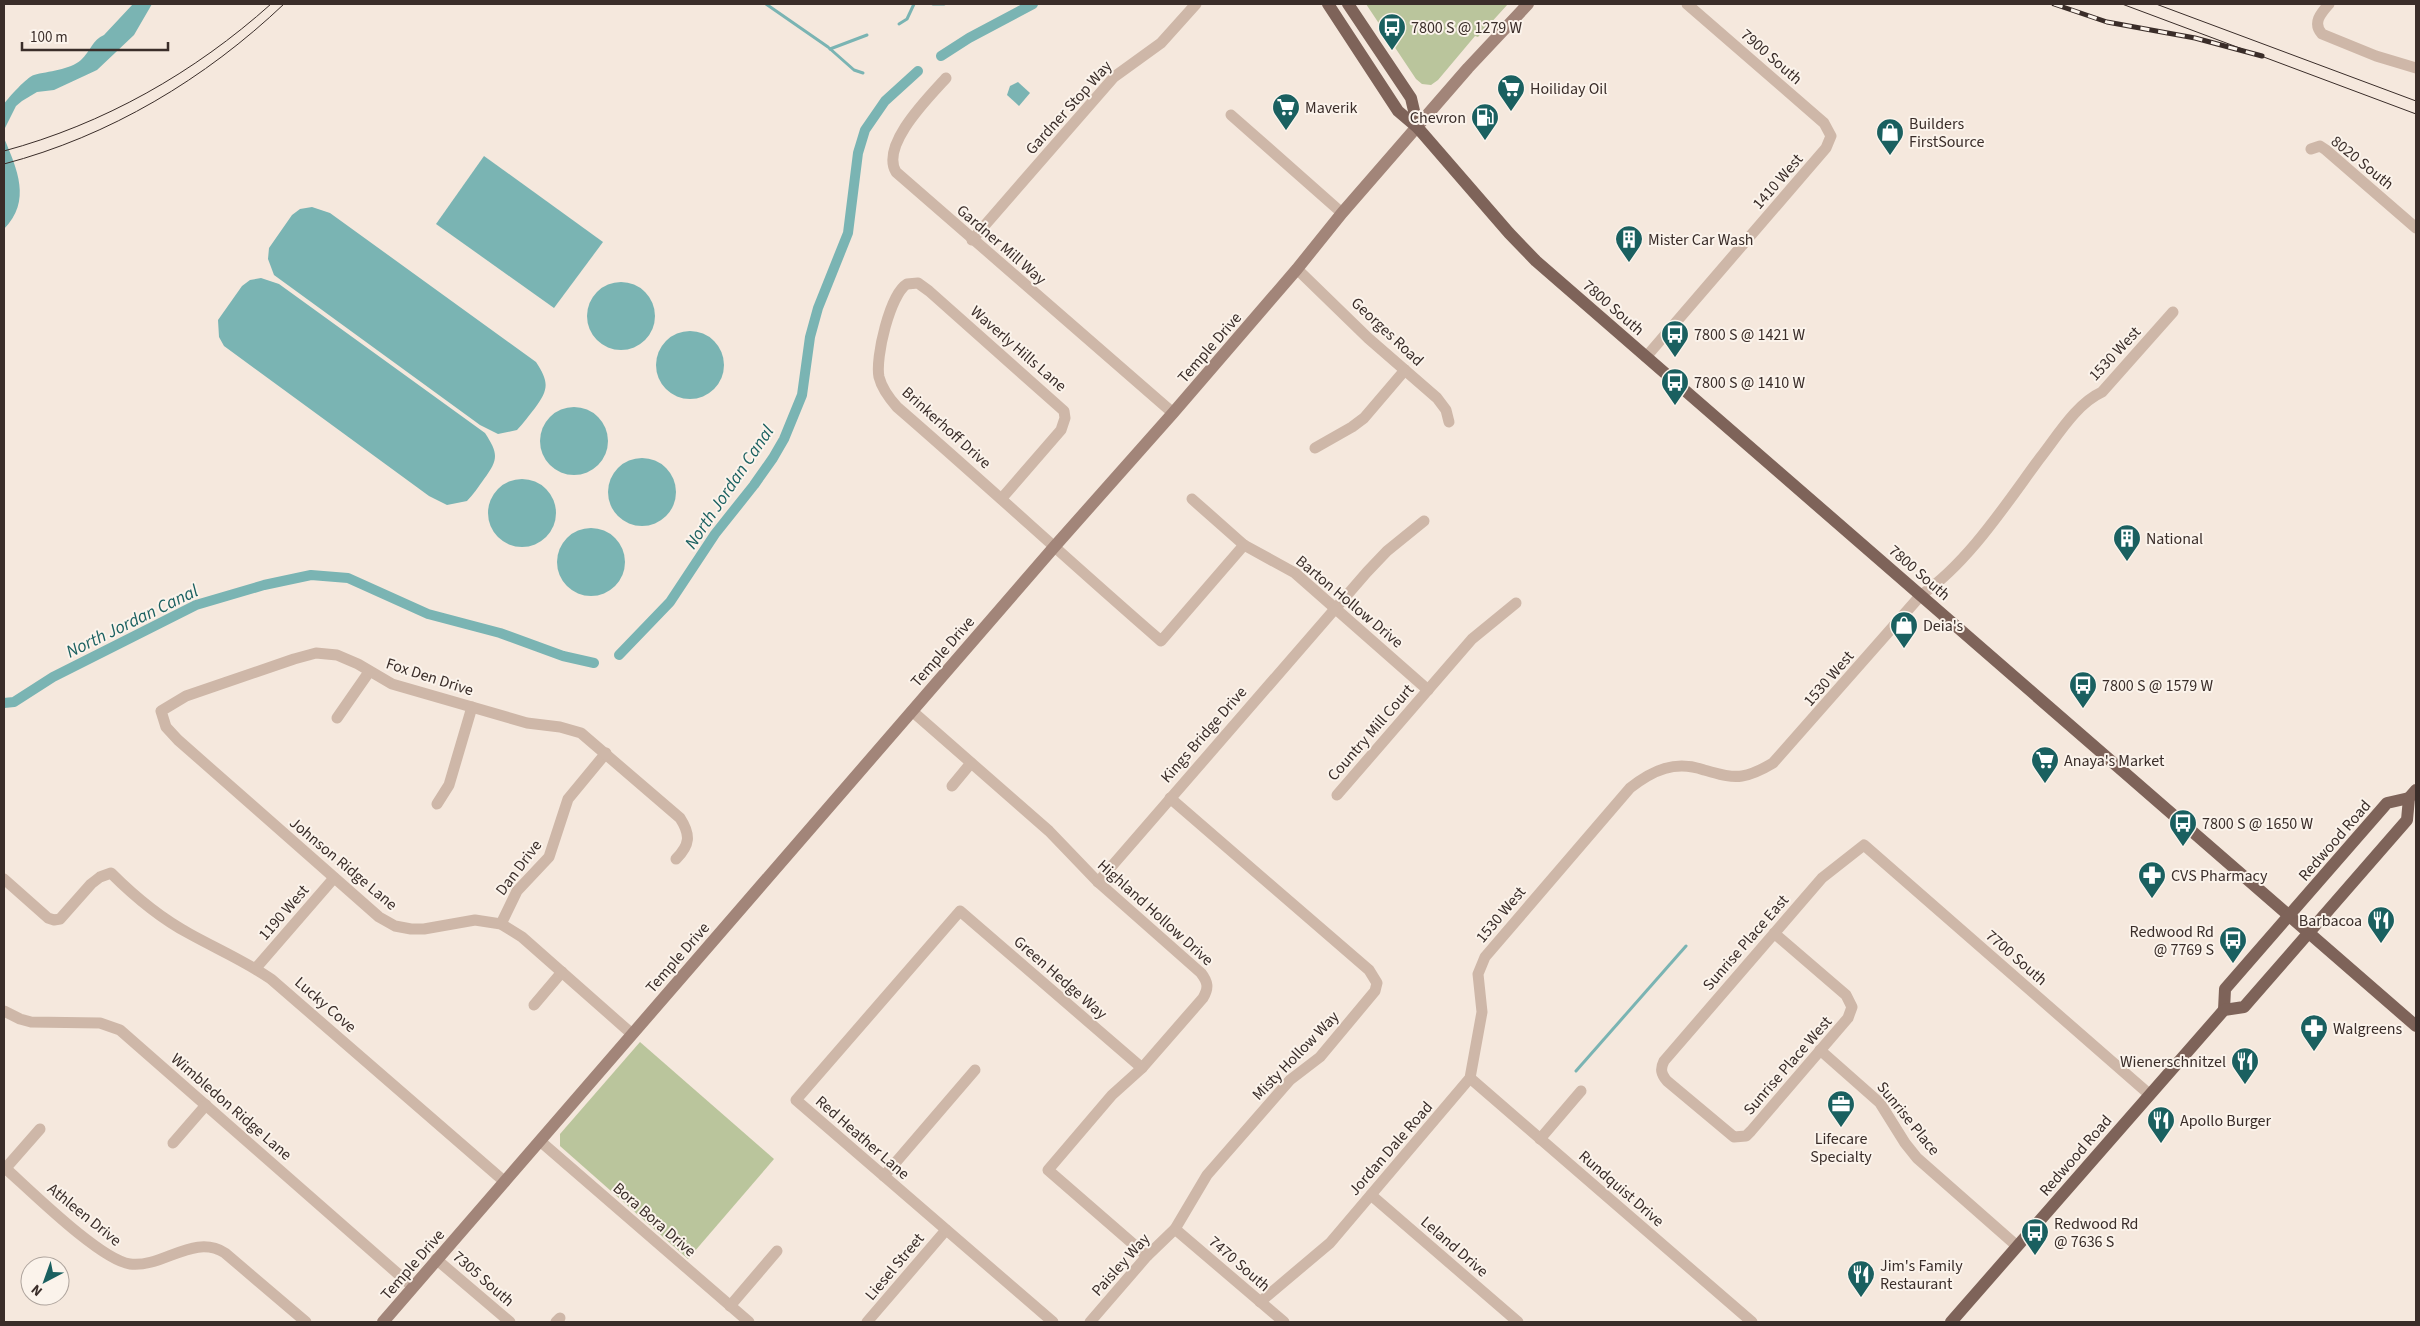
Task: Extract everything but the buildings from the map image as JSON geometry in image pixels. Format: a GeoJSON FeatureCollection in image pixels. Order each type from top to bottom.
{"type":"FeatureCollection","features":[{"type":"Feature","properties":{"kind":"main road","name":"7800 South"},"geometry":{"type":"LineString","coordinates":[[1328,4],[1398,111],[1418,128],[1509,233],[1536,261],[1762,455],[2416,1026]]}},
{"type":"Feature","properties":{"kind":"main road","name":"7800 South"},"geometry":{"type":"LineString","coordinates":[[1348,4],[1411,98],[1418,128]]}},
{"type":"Feature","properties":{"kind":"main road","name":"Redwood Road"},"geometry":{"type":"LineString","coordinates":[[1951,1322],[2224,1010],[2225,989],[2387,803],[2413,794]]}},
{"type":"Feature","properties":{"kind":"main road","name":"Redwood Road"},"geometry":{"type":"LineString","coordinates":[[2224,1010],[2244,1007],[2407,820],[2413,794]]}},
{"type":"Feature","properties":{"kind":"street","name":"Gardner Stop Way"},"geometry":{"type":"LineString","coordinates":[[972,240],[1114,77],[1161,43],[1196,4]]}},
{"type":"Feature","properties":{"kind":"street","name":"Temple Drive"},"geometry":{"type":"LineString","coordinates":[[383,1322],[1055,546],[1173,413],[1468,68],[1528,4]]}},
{"type":"Feature","properties":{"kind":"street","name":"7900 South"},"geometry":{"type":"LineString","coordinates":[[1688,4],[1824,123],[1831,136]]}},
{"type":"Feature","properties":{"kind":"street"},"geometry":{"type":"LineString","coordinates":[[2329,4],[2318,19],[2317,26],[2322,34],[2376,56],[2416,68]]}},
{"type":"Feature","properties":{"kind":"street","name":"Gardner Mill Way"},"geometry":{"type":"LineString","coordinates":[[946,78],[912,118],[892,153],[892,162],[900,176],[1173,413]]}},
{"type":"Feature","properties":{"kind":"street"},"geometry":{"type":"LineString","coordinates":[[1231,115],[1342,214]]}},
{"type":"Feature","properties":{"kind":"street","name":"1410 West"},"geometry":{"type":"LineString","coordinates":[[1646,357],[1826,148],[1831,136]]}},
{"type":"Feature","properties":{"kind":"street","name":"8020 South"},"geometry":{"type":"LineString","coordinates":[[2311,149],[2320,146],[2326,150],[2416,228]]}},
{"type":"Feature","properties":{"kind":"street","name":"Georges Road"},"geometry":{"type":"LineString","coordinates":[[1297,269],[1368,338],[1442,404],[1449,422]]}},
{"type":"Feature","properties":{"kind":"street","name":"Waverly Hills Lane"},"geometry":{"type":"LineString","coordinates":[[911,283],[918,284],[929,291],[1064,411],[1065,418],[1061,430],[1002,498]]}},
{"type":"Feature","properties":{"kind":"street","name":"Brinkerhoff Drive"},"geometry":{"type":"LineString","coordinates":[[911,283],[902,287],[896,297],[880,352],[878,367],[881,383],[887,395],[897,407],[1055,546]]}},
{"type":"Feature","properties":{"kind":"street","name":"1530 West"},"geometry":{"type":"LineString","coordinates":[[1478,983],[1480,966],[1492,947],[1630,788],[1645,776],[1665,767],[1683,765],[1721,775],[1740,776],[1758,772],[1773,763],[1921,595],[1941,582],[2003,510],[2060,431],[2089,398],[2102,392],[2173,312]]}},
{"type":"Feature","properties":{"kind":"street"},"geometry":{"type":"LineString","coordinates":[[1315,448],[1364,418],[1405,370]]}},
{"type":"Feature","properties":{"kind":"street","name":"Barton Hollow Drive"},"geometry":{"type":"LineString","coordinates":[[1192,499],[1244,545],[1295,573],[1428,690]]}},
{"type":"Feature","properties":{"kind":"street","name":"Kings Bridge Drive"},"geometry":{"type":"LineString","coordinates":[[1098,882],[1334,608],[1386,551],[1424,521]]}},
{"type":"Feature","properties":{"kind":"street"},"geometry":{"type":"LineString","coordinates":[[1055,546],[1161,641],[1244,545]]}},
{"type":"Feature","properties":{"kind":"street","name":"Country Mill Court"},"geometry":{"type":"LineString","coordinates":[[1337,795],[1472,639],[1516,603]]}},
{"type":"Feature","properties":{"kind":"street","name":"Fox Den Drive"},"geometry":{"type":"LineString","coordinates":[[161,712],[186,696],[316,653],[347,658],[392,684],[527,723],[570,729],[592,741],[680,818],[687,829],[688,840],[683,851],[676,859]]}},
{"type":"Feature","properties":{"kind":"street"},"geometry":{"type":"LineString","coordinates":[[337,718],[369,672]]}},
{"type":"Feature","properties":{"kind":"street"},"geometry":{"type":"LineString","coordinates":[[437,804],[449,785],[472,707]]}},
{"type":"Feature","properties":{"kind":"street","name":"Highland Hollow Drive"},"geometry":{"type":"LineString","coordinates":[[912,711],[1049,831],[1098,882],[1202,973],[1208,986],[1203,998],[1142,1068],[1112,1095],[1048,1170],[1147,1256]]}},
{"type":"Feature","properties":{"kind":"street","name":"Johnson Ridge Lane"},"geometry":{"type":"LineString","coordinates":[[161,712],[166,727],[178,740],[379,917],[395,926],[424,929],[475,920],[500,924],[522,937],[632,1034]]}},
{"type":"Feature","properties":{"kind":"street","name":"Dan Drive"},"geometry":{"type":"LineString","coordinates":[[500,924],[516,891],[542,867],[549,857],[568,799],[606,754]]}},
{"type":"Feature","properties":{"kind":"street"},"geometry":{"type":"LineString","coordinates":[[952,786],[971,763]]}},
{"type":"Feature","properties":{"kind":"street","name":"Misty Hollow Way"},"geometry":{"type":"LineString","coordinates":[[1170,798],[1369,970],[1377,983],[1376,991],[1370,999],[1320,1057],[1290,1080],[1207,1175],[1175,1229]]}},
{"type":"Feature","properties":{"kind":"street","name":"Sunrise Place East"},"geometry":{"type":"LineString","coordinates":[[1740,1138],[1728,1134],[1667,1081],[1661,1070],[1664,1061],[1822,878],[1864,845]]}},
{"type":"Feature","properties":{"kind":"street","name":"7700 South"},"geometry":{"type":"LineString","coordinates":[[1864,845],[2149,1094]]}},
{"type":"Feature","properties":{"kind":"street","name":"Lucky Cove"},"geometry":{"type":"LineString","coordinates":[[4,880],[44,914],[54,920],[60,919],[100,876],[111,873],[128,891],[171,923],[256,968],[291,996],[505,1182]]}},
{"type":"Feature","properties":{"kind":"street","name":"1190 West"},"geometry":{"type":"LineString","coordinates":[[256,968],[334,878]]}},
{"type":"Feature","properties":{"kind":"street","name":"Green Hedge Way"},"geometry":{"type":"LineString","coordinates":[[960,911],[1142,1068]]}},
{"type":"Feature","properties":{"kind":"street","name":"Red Heather Lane"},"geometry":{"type":"LineString","coordinates":[[960,911],[796,1100],[1053,1322]]}},
{"type":"Feature","properties":{"kind":"street","name":"Sunrise Place West"},"geometry":{"type":"LineString","coordinates":[[1740,1138],[1751,1131],[1848,1018],[1852,1007],[1846,995],[1774,933]]}},
{"type":"Feature","properties":{"kind":"street"},"geometry":{"type":"LineString","coordinates":[[534,1005],[562,972]]}},
{"type":"Feature","properties":{"kind":"street","name":"Jordan Dale Road"},"geometry":{"type":"LineString","coordinates":[[1260,1302],[1316,1257],[1470,1078],[1482,1012],[1478,983]]}},
{"type":"Feature","properties":{"kind":"street","name":"Wimbledon Ridge Lane"},"geometry":{"type":"LineString","coordinates":[[4,1011],[20,1020],[31,1022],[100,1023],[110,1025],[131,1038],[413,1287]]}},
{"type":"Feature","properties":{"kind":"street","name":"Sunrise Place"},"geometry":{"type":"LineString","coordinates":[[1820,1050],[1880,1103],[1904,1143],[1916,1158],[2017,1246]]}},
{"type":"Feature","properties":{"kind":"street"},"geometry":{"type":"LineString","coordinates":[[884,1176],[975,1070]]}},
{"type":"Feature","properties":{"kind":"street","name":"Rundquist Drive"},"geometry":{"type":"LineString","coordinates":[[1470,1078],[1752,1322]]}},
{"type":"Feature","properties":{"kind":"street"},"geometry":{"type":"LineString","coordinates":[[1540,1139],[1581,1091]]}},
{"type":"Feature","properties":{"kind":"street"},"geometry":{"type":"LineString","coordinates":[[173,1143],[206,1105]]}},
{"type":"Feature","properties":{"kind":"street"},"geometry":{"type":"LineString","coordinates":[[4,1169],[40,1129]]}},
{"type":"Feature","properties":{"kind":"street","name":"Bora Bora Drive"},"geometry":{"type":"LineString","coordinates":[[540,1141],[749,1322]]}},
{"type":"Feature","properties":{"kind":"street","name":"Athleen Drive"},"geometry":{"type":"LineString","coordinates":[[4,1169],[92,1245],[114,1259],[131,1264],[140,1264],[193,1248],[211,1246],[225,1253],[306,1322]]}},
{"type":"Feature","properties":{"kind":"street","name":"Leland Drive"},"geometry":{"type":"LineString","coordinates":[[1371,1195],[1518,1322]]}},
{"type":"Feature","properties":{"kind":"street","name":"Paisley Way"},"geometry":{"type":"LineString","coordinates":[[1090,1322],[1147,1256],[1175,1229]]}},
{"type":"Feature","properties":{"kind":"street","name":"7470 South"},"geometry":{"type":"LineString","coordinates":[[1175,1229],[1284,1322]]}},
{"type":"Feature","properties":{"kind":"street","name":"Liesel Street"},"geometry":{"type":"LineString","coordinates":[[867,1322],[946,1230]]}},
{"type":"Feature","properties":{"kind":"street"},"geometry":{"type":"LineString","coordinates":[[730,1306],[777,1251]]}},
{"type":"Feature","properties":{"kind":"street","name":"7305 South"},"geometry":{"type":"LineString","coordinates":[[436,1259],[510,1322]]}},
{"type":"Feature","properties":{"kind":"green space"},"geometry":{"type":"Polygon","coordinates":[[[1366,4],[1508,4],[1478,37],[1475,36],[1438,80],[1431,85],[1422,84],[1416,79],[1366,4]]]}},
{"type":"Feature","properties":{"kind":"green space"},"geometry":{"type":"Polygon","coordinates":[[[640,1042],[774,1159],[688,1259],[560,1146],[560,1134],[640,1042]]]}},
{"type":"Feature","properties":{"kind":"water"},"geometry":{"type":"Polygon","coordinates":[[[133,4],[152,4],[134,35],[97,70],[54,90],[37,92],[22,101],[16,106],[4,130],[4,104],[23,83],[34,75],[65,68],[81,60],[97,39],[104,35],[133,4]]]}},
{"type":"Feature","properties":{"kind":"water"},"geometry":{"type":"Polygon","coordinates":[[[1018,82],[1030,93],[1019,106],[1007,95],[1010,86],[1018,82]]]}},
{"type":"Feature","properties":{"kind":"water"},"geometry":{"type":"Polygon","coordinates":[[[4,138],[17,173],[20,196],[13,218],[4,229],[4,138]]]}},
{"type":"Feature","properties":{"kind":"water"},"geometry":{"type":"Polygon","coordinates":[[[484,156],[603,242],[554,308],[436,224],[484,156]]]}},
{"type":"Feature","properties":{"kind":"water"},"geometry":{"type":"Polygon","coordinates":[[[312,207],[330,213],[536,362],[545,380],[545,390],[535,408],[517,430],[498,434],[480,425],[274,275],[268,259],[269,248],[292,215],[300,209],[312,207]]]}},
{"type":"Feature","properties":{"kind":"water"},"geometry":{"type":"Polygon","coordinates":[[[261,278],[279,284],[485,433],[494,451],[494,461],[489,472],[467,501],[447,505],[429,496],[224,346],[219,337],[218,320],[242,286],[250,280],[261,278]]]}},
{"type":"Feature","properties":{"kind":"water"},"geometry":{"type":"Polygon","coordinates":[[[621,282],[634,285],[645,292],[652,303],[655,316],[652,329],[645,340],[634,347],[621,350],[608,347],[597,340],[590,329],[587,316],[590,303],[597,292],[608,285],[621,282]]]}},
{"type":"Feature","properties":{"kind":"water"},"geometry":{"type":"Polygon","coordinates":[[[690,331],[703,334],[714,341],[721,352],[724,365],[721,378],[714,389],[703,396],[690,399],[677,396],[666,389],[659,378],[656,365],[659,352],[666,341],[677,334],[690,331]]]}},
{"type":"Feature","properties":{"kind":"water"},"geometry":{"type":"Polygon","coordinates":[[[574,407],[587,410],[598,417],[605,428],[608,441],[605,454],[598,465],[587,472],[574,475],[561,472],[550,465],[543,454],[540,441],[543,428],[550,417],[561,410],[574,407]]]}},
{"type":"Feature","properties":{"kind":"water"},"geometry":{"type":"Polygon","coordinates":[[[642,458],[655,461],[666,468],[673,479],[676,492],[673,505],[666,516],[655,523],[642,526],[629,523],[618,516],[611,505],[608,492],[611,479],[618,468],[629,461],[642,458]]]}},
{"type":"Feature","properties":{"kind":"water"},"geometry":{"type":"Polygon","coordinates":[[[522,479],[535,482],[546,489],[553,500],[556,513],[553,526],[546,537],[535,544],[522,547],[509,544],[498,537],[491,526],[488,513],[491,500],[498,489],[509,482],[522,479]]]}},
{"type":"Feature","properties":{"kind":"water"},"geometry":{"type":"Polygon","coordinates":[[[591,528],[604,531],[615,538],[622,549],[625,562],[622,575],[615,586],[604,593],[591,596],[578,593],[567,586],[560,575],[557,562],[560,549],[567,538],[578,531],[591,528]]]}},
{"type":"Feature","properties":{"kind":"waterway"},"geometry":{"type":"LineString","coordinates":[[766,4],[828,47],[854,70],[863,73]]}},
{"type":"Feature","properties":{"kind":"waterway"},"geometry":{"type":"LineString","coordinates":[[899,24],[907,19],[914,4]]}},
{"type":"Feature","properties":{"kind":"waterway"},"geometry":{"type":"LineString","coordinates":[[933,4],[944,4]]}},
{"type":"Feature","properties":{"kind":"waterway","name":"North Jordan Canal"},"geometry":{"type":"LineString","coordinates":[[941,56],[969,38],[1033,4]]}},
{"type":"Feature","properties":{"kind":"waterway"},"geometry":{"type":"LineString","coordinates":[[830,49],[867,35]]}},
{"type":"Feature","properties":{"kind":"waterway","name":"North Jordan Canal"},"geometry":{"type":"LineString","coordinates":[[619,655],[670,602],[715,534],[754,485],[784,439],[802,395],[810,337],[818,308],[848,233],[858,153],[865,130],[885,101],[918,71]]}},
{"type":"Feature","properties":{"kind":"waterway","name":"North Jordan Canal"},"geometry":{"type":"LineString","coordinates":[[4,703],[14,702],[53,677],[196,605],[264,585],[311,575],[348,578],[428,614],[500,633],[563,656],[594,663]]}},
{"type":"Feature","properties":{"kind":"waterway"},"geometry":{"type":"LineString","coordinates":[[1576,1071],[1686,946]]}},
{"type":"Feature","properties":{"kind":"tram line"},"geometry":{"type":"LineString","coordinates":[[4,151],[41,140],[77,126],[112,111],[146,93],[179,74],[211,52],[271,4]]}},
{"type":"Feature","properties":{"kind":"tram line"},"geometry":{"type":"LineString","coordinates":[[4,164],[81,138],[154,102],[222,57],[284,4]]}},
{"type":"Feature","properties":{"kind":"tram line"},"geometry":{"type":"LineString","coordinates":[[2122,4],[2416,114]]}},
{"type":"Feature","properties":{"kind":"tram line"},"geometry":{"type":"LineString","coordinates":[[2156,4],[2416,101]]}},
{"type":"Feature","properties":{"kind":"railway"},"geometry":{"type":"LineString","coordinates":[[2054,4],[2107,22],[2195,38],[2262,56]]}},
{"type":"Feature","properties":{"kind":"place","name":"7800 S @ 1279 W"},"geometry":{"type":"Point","coordinates":[1392,51]}},
{"type":"Feature","properties":{"kind":"place","name":"Hoiliday Oil"},"geometry":{"type":"Point","coordinates":[1511,112]}},
{"type":"Feature","properties":{"kind":"place","name":"Maverik"},"geometry":{"type":"Point","coordinates":[1286,131]}},
{"type":"Feature","properties":{"kind":"place","name":"Chevron"},"geometry":{"type":"Point","coordinates":[1485,141]}},
{"type":"Feature","properties":{"kind":"place","name":"Builders FirstSource"},"geometry":{"type":"Point","coordinates":[1890,156]}},
{"type":"Feature","properties":{"kind":"place","name":"Mister Car Wash"},"geometry":{"type":"Point","coordinates":[1629,263]}},
{"type":"Feature","properties":{"kind":"place","name":"7800 S @ 1421 W"},"geometry":{"type":"Point","coordinates":[1675,358]}},
{"type":"Feature","properties":{"kind":"place","name":"7800 S @ 1410 W"},"geometry":{"type":"Point","coordinates":[1675,406]}},
{"type":"Feature","properties":{"kind":"place","name":"National"},"geometry":{"type":"Point","coordinates":[2127,562]}},
{"type":"Feature","properties":{"kind":"place","name":"Deia's"},"geometry":{"type":"Point","coordinates":[1904,649]}},
{"type":"Feature","properties":{"kind":"place","name":"7800 S @ 1579 W"},"geometry":{"type":"Point","coordinates":[2083,709]}},
{"type":"Feature","properties":{"kind":"place","name":"Anaya's Market"},"geometry":{"type":"Point","coordinates":[2045,784]}},
{"type":"Feature","properties":{"kind":"place","name":"7800 S @ 1650 W"},"geometry":{"type":"Point","coordinates":[2183,847]}},
{"type":"Feature","properties":{"kind":"place","name":"CVS Pharmacy"},"geometry":{"type":"Point","coordinates":[2152,899]}},
{"type":"Feature","properties":{"kind":"place","name":"Barbacoa"},"geometry":{"type":"Point","coordinates":[2381,944]}},
{"type":"Feature","properties":{"kind":"place","name":"Redwood Rd @ 7769 S"},"geometry":{"type":"Point","coordinates":[2233,964]}},
{"type":"Feature","properties":{"kind":"place","name":"Walgreens"},"geometry":{"type":"Point","coordinates":[2314,1052]}},
{"type":"Feature","properties":{"kind":"place","name":"Wienerschnitzel"},"geometry":{"type":"Point","coordinates":[2245,1085]}},
{"type":"Feature","properties":{"kind":"place","name":"Lifecare Specialty"},"geometry":{"type":"Point","coordinates":[1841,1128]}},
{"type":"Feature","properties":{"kind":"place","name":"Apollo Burger"},"geometry":{"type":"Point","coordinates":[2161,1144]}},
{"type":"Feature","properties":{"kind":"place","name":"Redwood Rd @ 7636 S"},"geometry":{"type":"Point","coordinates":[2035,1256]}},
{"type":"Feature","properties":{"kind":"place","name":"Jim's Family Restaurant"},"geometry":{"type":"Point","coordinates":[1861,1298]}}]}
